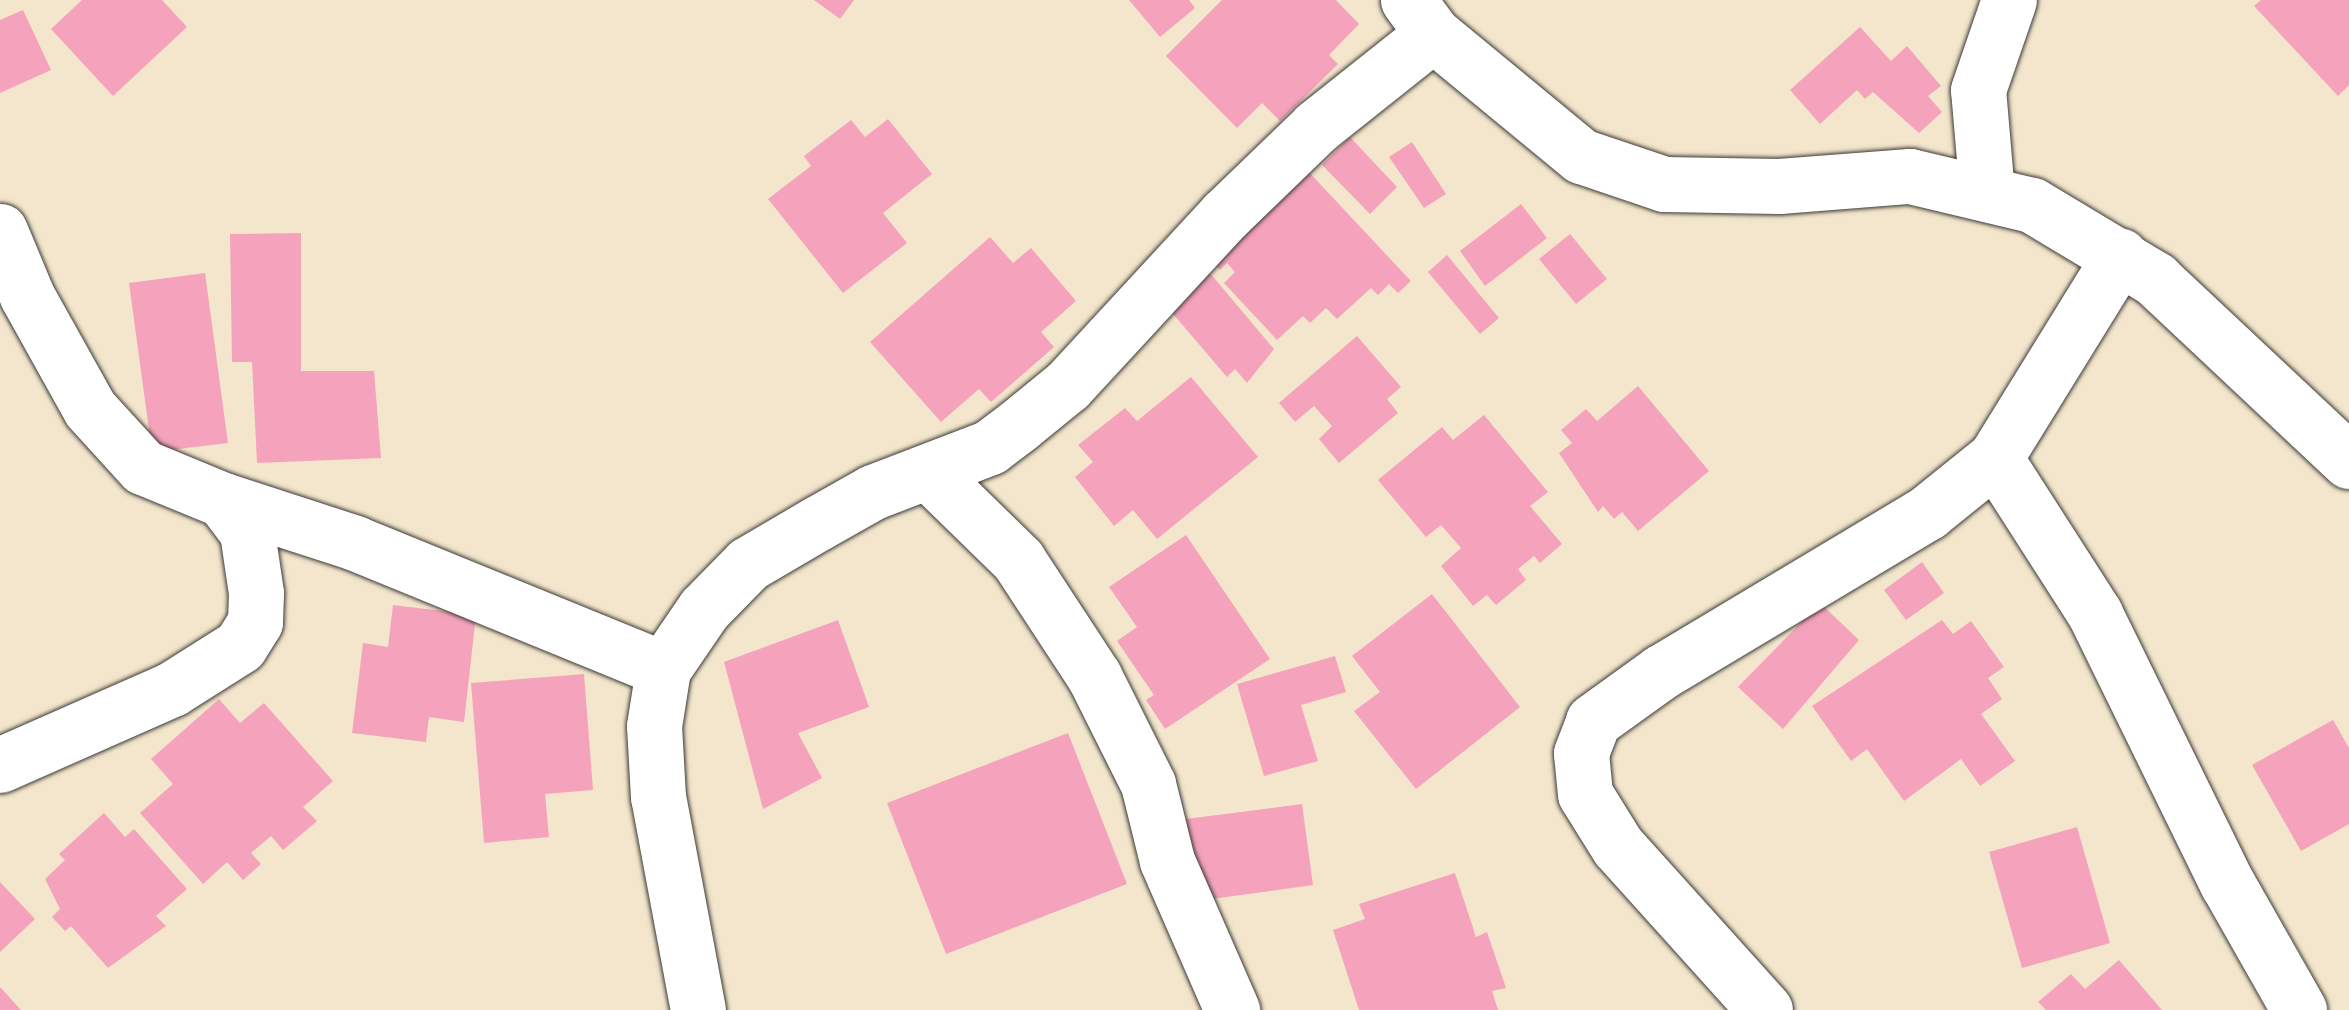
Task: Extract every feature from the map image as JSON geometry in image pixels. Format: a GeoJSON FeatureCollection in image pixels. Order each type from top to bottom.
{"type":"FeatureCollection","features":[{"type":"Feature","properties":{"kind":"street"},"geometry":{"type":"LineString","coordinates":[[1987,194],[1978,90],[2009,0]]}},
{"type":"Feature","properties":{"kind":"street"},"geometry":{"type":"LineString","coordinates":[[698,1010],[658,797],[654,726],[662,669],[704,609],[748,564],[873,492],[930,474],[990,446],[1068,384],[1264,177],[1370,78],[1420,17],[1581,156],[1664,184],[1778,186],[1910,176],[2032,205],[2154,279],[2349,461]]}},
{"type":"Feature","properties":{"kind":"street"},"geometry":{"type":"LineString","coordinates":[[0,232],[69,377],[112,438],[143,467],[223,500],[355,542],[662,669]]}},
{"type":"Feature","properties":{"kind":"street"},"geometry":{"type":"LineString","coordinates":[[1765,1010],[1618,848],[1593,807],[1581,753],[1594,721],[1661,672],[1928,512],[1996,458],[2120,256]]}},
{"type":"Feature","properties":{"kind":"street"},"geometry":{"type":"LineString","coordinates":[[1996,458],[2095,614],[2227,883],[2300,1010]]}},
{"type":"Feature","properties":{"kind":"street"},"geometry":{"type":"LineString","coordinates":[[930,474],[1018,560],[1102,692],[1148,784],[1166,861],[1232,1010]]}},
{"type":"Feature","properties":{"kind":"street"},"geometry":{"type":"LineString","coordinates":[[0,765],[172,689],[240,646],[255,622],[254,564],[246,532],[223,500]]}},
{"type":"Feature","properties":{"kind":"building"},"geometry":{"type":"Polygon","coordinates":[[[82,0],[162,0],[187,27],[113,96],[51,29],[82,0]]]}},
{"type":"Feature","properties":{"kind":"building"},"geometry":{"type":"Polygon","coordinates":[[[814,0],[854,0],[840,19],[814,0]]]}},
{"type":"Feature","properties":{"kind":"building"},"geometry":{"type":"Polygon","coordinates":[[[1129,0],[1189,0],[1195,8],[1160,37],[1129,0]]]}},
{"type":"Feature","properties":{"kind":"building"},"geometry":{"type":"Polygon","coordinates":[[[1222,0],[1336,0],[1359,24],[1329,55],[1338,64],[1280,121],[1262,103],[1237,128],[1166,56],[1222,0]]]}},
{"type":"Feature","properties":{"kind":"building"},"geometry":{"type":"Polygon","coordinates":[[[2261,0],[2349,0],[2349,85],[2338,96],[2254,6],[2261,0]]]}},
{"type":"Feature","properties":{"kind":"building"},"geometry":{"type":"Polygon","coordinates":[[[23,10],[51,70],[0,93],[0,20],[23,10]]]}},
{"type":"Feature","properties":{"kind":"building"},"geometry":{"type":"Polygon","coordinates":[[[1860,27],[1891,61],[1907,46],[1941,86],[1928,96],[1942,112],[1919,133],[1873,92],[1865,99],[1857,90],[1820,124],[1790,90],[1860,27]]]}},
{"type":"Feature","properties":{"kind":"building"},"geometry":{"type":"Polygon","coordinates":[[[888,119],[932,174],[883,213],[907,243],[843,293],[768,199],[811,166],[804,156],[851,120],[865,137],[888,119]]]}},
{"type":"Feature","properties":{"kind":"building"},"geometry":{"type":"Polygon","coordinates":[[[1350,137],[1397,187],[1370,214],[1322,165],[1350,137]]]}},
{"type":"Feature","properties":{"kind":"building"},"geometry":{"type":"Polygon","coordinates":[[[1412,142],[1446,194],[1424,208],[1389,157],[1412,142]]]}},
{"type":"Feature","properties":{"kind":"building"},"geometry":{"type":"Polygon","coordinates":[[[1306,169],[1411,281],[1398,293],[1389,284],[1378,295],[1371,288],[1337,319],[1326,308],[1310,323],[1303,316],[1277,340],[1224,283],[1235,272],[1227,263],[1220,270],[1214,264],[1306,169]]]}},
{"type":"Feature","properties":{"kind":"building"},"geometry":{"type":"Polygon","coordinates":[[[1521,204],[1547,238],[1485,286],[1460,251],[1521,204]]]}},
{"type":"Feature","properties":{"kind":"building"},"geometry":{"type":"Polygon","coordinates":[[[301,233],[301,371],[374,371],[381,458],[257,463],[252,362],[232,362],[230,234],[301,233]]]}},
{"type":"Feature","properties":{"kind":"building"},"geometry":{"type":"Polygon","coordinates":[[[1570,234],[1607,279],[1576,304],[1539,259],[1570,234]]]}},
{"type":"Feature","properties":{"kind":"building"},"geometry":{"type":"Polygon","coordinates":[[[990,237],[1013,263],[1031,248],[1076,301],[1041,332],[1054,347],[991,402],[979,389],[941,422],[870,342],[990,237]]]}},
{"type":"Feature","properties":{"kind":"building"},"geometry":{"type":"Polygon","coordinates":[[[1447,255],[1499,318],[1480,334],[1428,272],[1447,255]]]}},
{"type":"Feature","properties":{"kind":"building"},"geometry":{"type":"Polygon","coordinates":[[[1204,266],[1274,349],[1247,383],[1235,369],[1227,377],[1162,301],[1204,266]]]}},
{"type":"Feature","properties":{"kind":"building"},"geometry":{"type":"Polygon","coordinates":[[[205,273],[228,443],[152,452],[129,283],[205,273]]]}},
{"type":"Feature","properties":{"kind":"building"},"geometry":{"type":"Polygon","coordinates":[[[1357,336],[1401,387],[1387,399],[1398,413],[1339,463],[1319,439],[1332,426],[1314,406],[1295,422],[1279,403],[1357,336]]]}},
{"type":"Feature","properties":{"kind":"building"},"geometry":{"type":"Polygon","coordinates":[[[1191,377],[1258,457],[1157,539],[1133,510],[1114,526],[1075,477],[1093,462],[1078,445],[1125,408],[1137,421],[1191,377]]]}},
{"type":"Feature","properties":{"kind":"building"},"geometry":{"type":"Polygon","coordinates":[[[1638,386],[1709,471],[1638,531],[1622,512],[1614,519],[1603,506],[1598,512],[1559,453],[1572,443],[1561,430],[1586,409],[1597,421],[1638,386]]]}},
{"type":"Feature","properties":{"kind":"building"},"geometry":{"type":"Polygon","coordinates":[[[1484,415],[1548,492],[1530,506],[1562,544],[1540,563],[1534,556],[1518,569],[1526,580],[1496,605],[1487,595],[1473,606],[1441,566],[1461,548],[1441,525],[1426,537],[1378,480],[1442,427],[1453,440],[1484,415]]]}},
{"type":"Feature","properties":{"kind":"building"},"geometry":{"type":"Polygon","coordinates":[[[1186,535],[1270,659],[1165,729],[1146,700],[1154,695],[1117,641],[1137,627],[1109,587],[1186,535]]]}},
{"type":"Feature","properties":{"kind":"building"},"geometry":{"type":"Polygon","coordinates":[[[1922,562],[1944,593],[1906,620],[1884,590],[1922,562]]]}},
{"type":"Feature","properties":{"kind":"building"},"geometry":{"type":"Polygon","coordinates":[[[1432,594],[1520,707],[1416,789],[1354,711],[1380,692],[1352,656],[1432,594]]]}},
{"type":"Feature","properties":{"kind":"building"},"geometry":{"type":"Polygon","coordinates":[[[1820,603],[1859,640],[1783,729],[1738,687],[1820,603]]]}},
{"type":"Feature","properties":{"kind":"building"},"geometry":{"type":"Polygon","coordinates":[[[393,605],[476,615],[464,722],[429,717],[426,742],[352,733],[363,643],[388,647],[393,605]]]}},
{"type":"Feature","properties":{"kind":"building"},"geometry":{"type":"Polygon","coordinates":[[[838,620],[869,707],[798,733],[822,778],[763,809],[724,662],[838,620]]]}},
{"type":"Feature","properties":{"kind":"building"},"geometry":{"type":"Polygon","coordinates":[[[1942,620],[1953,634],[1971,621],[2004,667],[1988,678],[2002,699],[1981,714],[2015,761],[1980,786],[1961,759],[1904,801],[1867,749],[1851,761],[1812,706],[1942,620]]]}},
{"type":"Feature","properties":{"kind":"building"},"geometry":{"type":"Polygon","coordinates":[[[1335,656],[1346,692],[1301,705],[1318,761],[1264,776],[1237,684],[1335,656]]]}},
{"type":"Feature","properties":{"kind":"building"},"geometry":{"type":"Polygon","coordinates":[[[584,674],[593,790],[545,794],[549,837],[484,843],[471,683],[584,674]]]}},
{"type":"Feature","properties":{"kind":"building"},"geometry":{"type":"Polygon","coordinates":[[[219,699],[240,723],[264,703],[333,781],[303,807],[317,821],[283,850],[271,836],[251,853],[261,864],[243,880],[227,862],[203,884],[140,813],[173,784],[151,759],[219,699]]]}},
{"type":"Feature","properties":{"kind":"building"},"geometry":{"type":"Polygon","coordinates":[[[2333,720],[2349,748],[2349,824],[2301,851],[2252,765],[2333,720]]]}},
{"type":"Feature","properties":{"kind":"building"},"geometry":{"type":"Polygon","coordinates":[[[1068,733],[1127,884],[946,954],[887,803],[1068,733]]]}},
{"type":"Feature","properties":{"kind":"building"},"geometry":{"type":"Polygon","coordinates":[[[1302,804],[1313,885],[1197,901],[1186,819],[1302,804]]]}},
{"type":"Feature","properties":{"kind":"building"},"geometry":{"type":"Polygon","coordinates":[[[104,813],[125,837],[134,829],[187,889],[156,916],[166,926],[108,968],[71,926],[65,931],[52,917],[60,909],[45,879],[65,860],[59,854],[104,813]]]}},
{"type":"Feature","properties":{"kind":"building"},"geometry":{"type":"Polygon","coordinates":[[[2077,827],[2110,943],[2022,968],[1989,852],[2077,827]]]}},
{"type":"Feature","properties":{"kind":"building"},"geometry":{"type":"Polygon","coordinates":[[[1455,873],[1476,937],[1487,932],[1506,988],[1492,991],[1498,1010],[1359,1010],[1333,930],[1365,919],[1359,904],[1455,873]]]}},
{"type":"Feature","properties":{"kind":"building"},"geometry":{"type":"Polygon","coordinates":[[[0,882],[35,919],[0,952],[0,882]]]}},
{"type":"Feature","properties":{"kind":"building"},"geometry":{"type":"Polygon","coordinates":[[[2119,960],[2162,1010],[2046,1010],[2038,1002],[2071,974],[2085,989],[2119,960]]]}},
{"type":"Feature","properties":{"kind":"building"},"geometry":{"type":"Polygon","coordinates":[[[0,987],[21,1010],[0,1010],[0,987]]]}}]}
